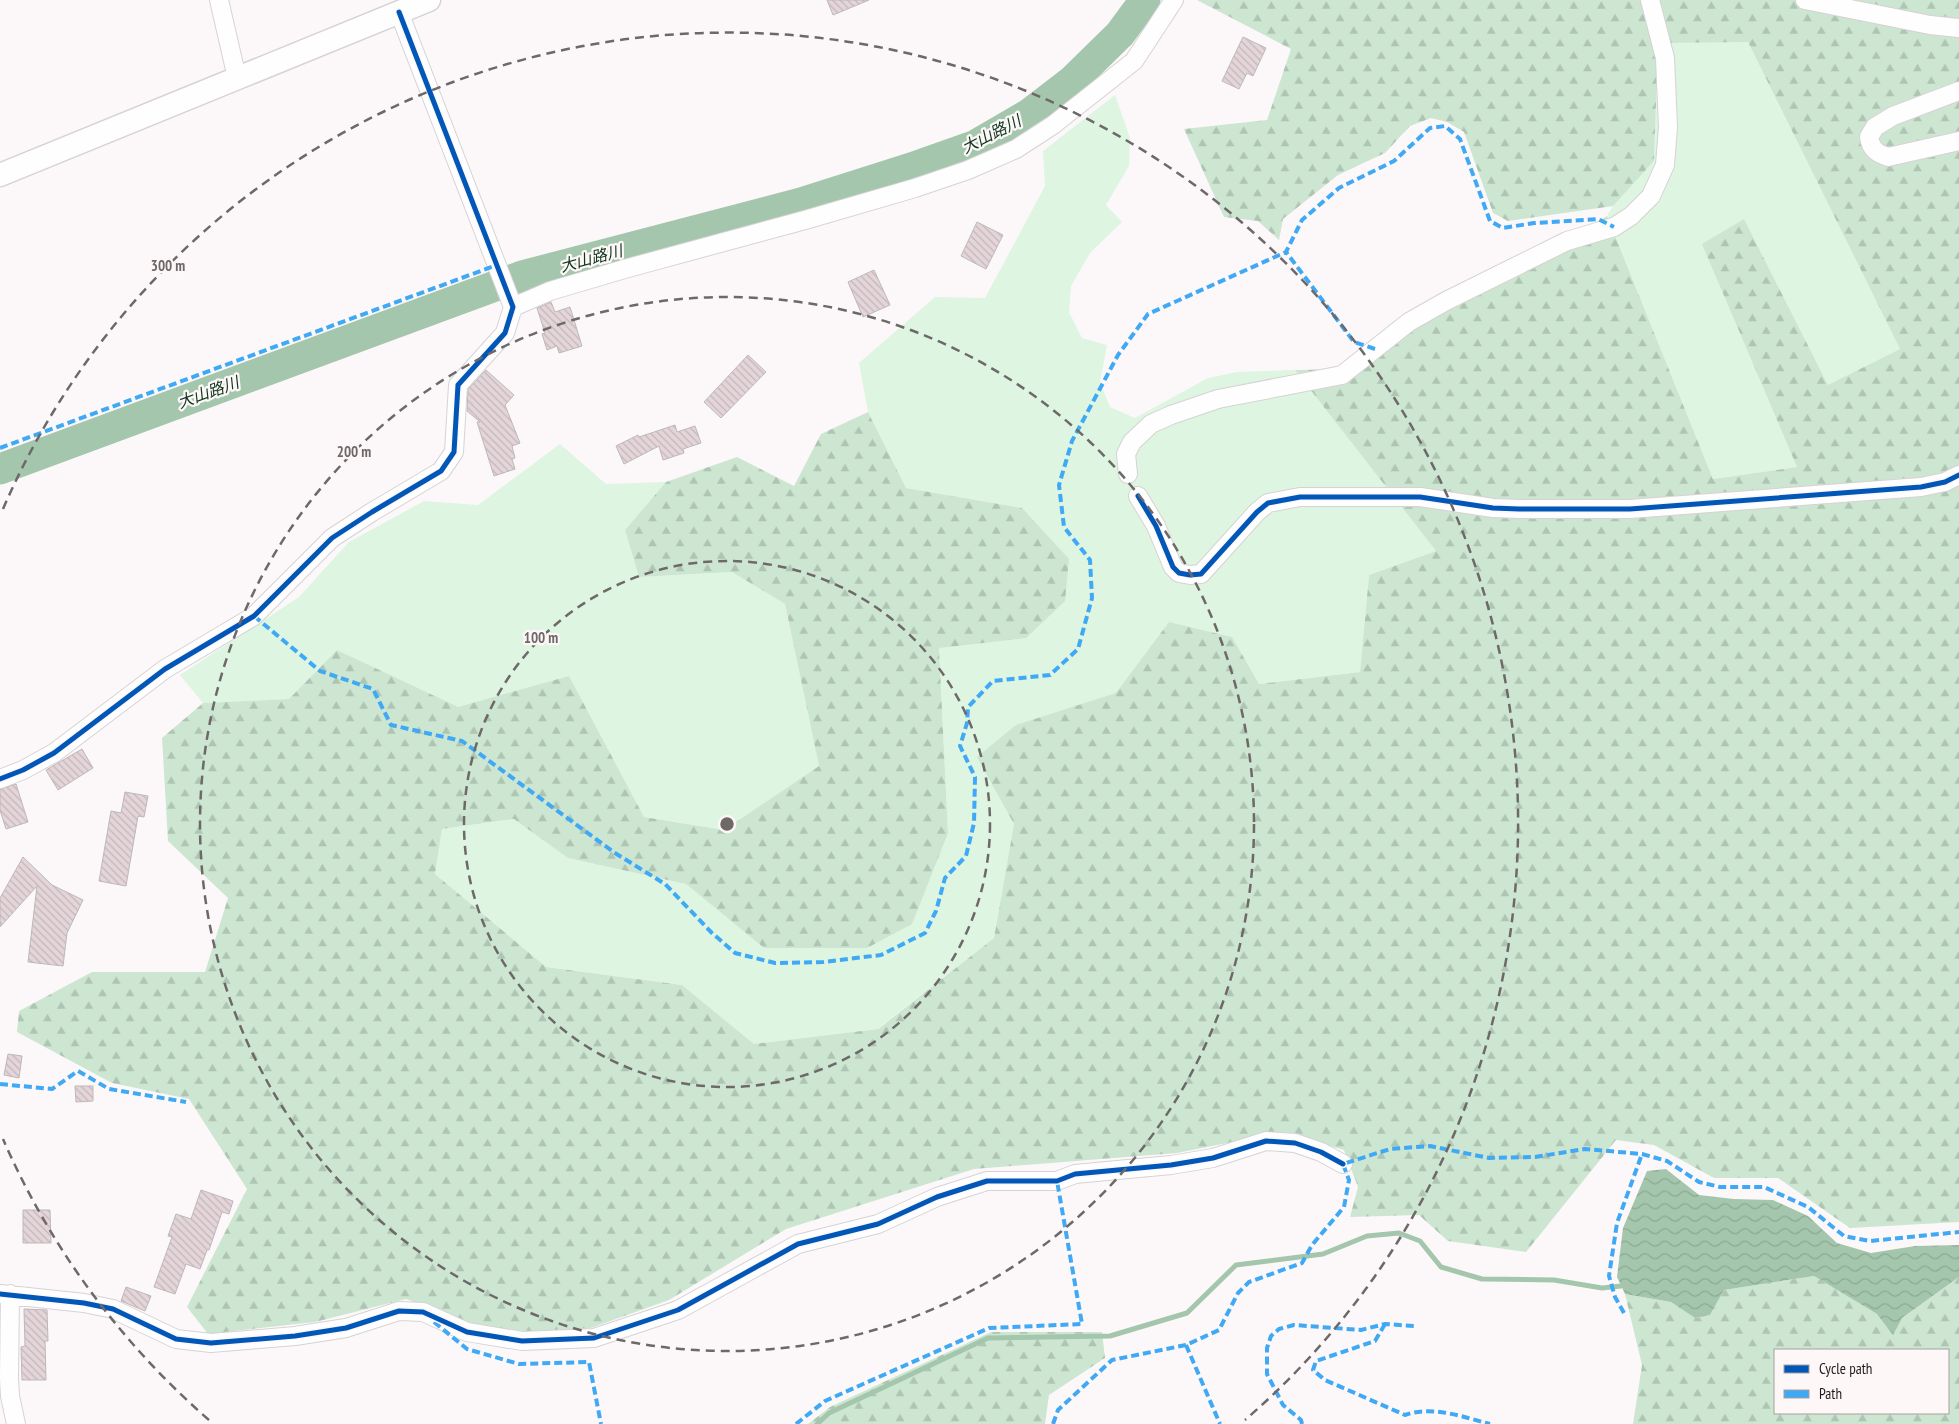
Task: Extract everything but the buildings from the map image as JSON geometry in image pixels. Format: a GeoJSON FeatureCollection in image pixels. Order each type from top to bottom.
{"type":"FeatureCollection","features":[{"type":"Feature","properties":{"kind":"street"},"geometry":{"type":"LineString","coordinates":[[219,0],[237,78]]}},
{"type":"Feature","properties":{"kind":"street"},"geometry":{"type":"LineString","coordinates":[[0,175],[429,0]]}},
{"type":"Feature","properties":{"kind":"street"},"geometry":{"type":"LineString","coordinates":[[511,303],[628,268],[916,188],[968,170],[1016,149],[1053,126],[1134,61],[1174,0]]}},
{"type":"Feature","properties":{"kind":"street"},"geometry":{"type":"LineString","coordinates":[[1128,474],[1126,454],[1132,442],[1151,424],[1218,399],[1342,376],[1409,322],[1446,300],[1567,241],[1614,227],[1631,216],[1651,196],[1665,165],[1666,156],[1668,127],[1665,58],[1650,0]]}},
{"type":"Feature","properties":{"kind":"street"},"geometry":{"type":"LineString","coordinates":[[1805,0],[1930,25],[1959,28]]}},
{"type":"Feature","properties":{"kind":"street"},"geometry":{"type":"LineString","coordinates":[[0,779],[23,770],[54,753],[165,669],[254,616],[332,538],[386,502],[441,471],[454,452],[458,385],[505,333],[511,303],[400,12]]}},
{"type":"Feature","properties":{"kind":"street"},"geometry":{"type":"LineString","coordinates":[[1959,91],[1893,116],[1875,127],[1869,137],[1871,146],[1877,153],[1888,157],[1959,141]]}},
{"type":"Feature","properties":{"kind":"street"},"geometry":{"type":"LineString","coordinates":[[1138,496],[1156,526],[1173,566],[1179,573],[1190,575],[1201,574],[1257,512],[1268,503],[1300,496],[1420,497],[1493,508],[1630,509],[1921,487],[1945,482],[1959,475]]}},
{"type":"Feature","properties":{"kind":"street"},"geometry":{"type":"LineString","coordinates":[[16,1424],[9,1387],[5,1294],[84,1303],[113,1309],[176,1339],[211,1343],[296,1336],[346,1328],[400,1311],[422,1312],[468,1332],[522,1341],[594,1338],[678,1310],[798,1244],[878,1224],[937,1198],[987,1182],[1057,1182],[1075,1174],[1171,1165],[1213,1158],[1266,1141],[1295,1143],[1321,1152],[1343,1164]]}},
{"type":"Feature","properties":{"kind":"shaded area"},"geometry":{"type":"Polygon","coordinates":[[[1658,42],[1748,42],[1900,349],[1828,385],[1744,219],[1703,244],[1797,467],[1713,479],[1607,216],[1613,206],[1654,161],[1658,42]]]}},
{"type":"Feature","properties":{"kind":"shaded area"},"geometry":{"type":"Polygon","coordinates":[[[1115,95],[1130,138],[1129,166],[1106,205],[1122,222],[1090,253],[1071,286],[1069,312],[1082,338],[1107,345],[1100,382],[1110,407],[1135,418],[1208,378],[1237,372],[1295,370],[1436,551],[1369,575],[1360,672],[1259,684],[1232,637],[1169,622],[1116,694],[1017,725],[978,757],[1014,824],[994,938],[877,1029],[754,1044],[682,985],[546,967],[435,874],[442,829],[515,819],[568,858],[686,884],[764,948],[948,833],[939,647],[1026,638],[1022,508],[906,488],[868,412],[859,363],[935,297],[985,298],[1045,186],[1043,151],[1115,95]]]}},
{"type":"Feature","properties":{"kind":"shaded area"},"geometry":{"type":"Polygon","coordinates":[[[560,444],[606,484],[666,482],[625,530],[639,577],[732,572],[785,604],[819,766],[724,830],[644,817],[569,676],[458,708],[337,650],[289,699],[203,703],[180,675],[299,597],[349,542],[424,501],[478,505],[560,444]]]}},
{"type":"Feature","properties":{"kind":"green space"},"geometry":{"type":"Polygon","coordinates":[[[1197,0],[1959,0],[1959,1222],[1850,1228],[1778,1178],[1714,1178],[1654,1145],[1616,1140],[1526,1252],[1448,1241],[1419,1215],[1350,1217],[1358,1187],[1344,1150],[1282,1132],[1177,1153],[974,1169],[786,1229],[669,1300],[591,1328],[525,1334],[468,1323],[406,1299],[315,1322],[208,1334],[187,1307],[247,1189],[189,1099],[112,1083],[17,1032],[19,1011],[92,972],[205,972],[228,898],[168,841],[162,738],[203,703],[289,699],[337,650],[458,707],[569,676],[644,817],[724,830],[819,766],[785,604],[732,572],[639,577],[625,530],[666,482],[737,457],[794,486],[821,434],[868,412],[906,488],[1022,508],[1069,559],[1065,601],[1026,638],[939,648],[948,833],[912,924],[867,948],[764,948],[686,884],[568,858],[514,819],[442,829],[435,874],[546,967],[682,985],[754,1044],[878,1029],[994,938],[1014,824],[977,757],[1016,725],[1116,693],[1169,622],[1232,637],[1259,684],[1360,672],[1369,575],[1436,551],[1295,370],[1350,369],[1430,311],[1514,272],[1607,216],[1713,479],[1797,467],[1702,244],[1744,219],[1828,385],[1900,349],[1748,42],[1658,43],[1654,161],[1613,206],[1508,221],[1493,213],[1464,132],[1447,122],[1431,118],[1410,126],[1385,153],[1338,175],[1283,219],[1279,240],[1258,221],[1224,217],[1184,129],[1267,120],[1291,49],[1197,0]]]}},
{"type":"Feature","properties":{"kind":"green space"},"geometry":{"type":"Polygon","coordinates":[[[1814,1276],[1877,1314],[1902,1318],[1959,1277],[1959,1424],[1633,1424],[1642,1365],[1625,1294],[1671,1302],[1695,1318],[1710,1315],[1724,1290],[1814,1276]]]}},
{"type":"Feature","properties":{"kind":"green space"},"geometry":{"type":"Polygon","coordinates":[[[991,1332],[1102,1332],[1105,1358],[1049,1395],[1045,1424],[808,1424],[830,1407],[991,1332]]]}},
{"type":"Feature","properties":{"kind":"water"},"geometry":{"type":"Polygon","coordinates":[[[1666,1169],[1699,1195],[1734,1199],[1773,1200],[1808,1216],[1837,1243],[1871,1253],[1915,1246],[1959,1245],[1959,1277],[1902,1318],[1893,1335],[1877,1314],[1814,1276],[1724,1290],[1710,1315],[1695,1318],[1671,1302],[1625,1294],[1617,1277],[1623,1228],[1647,1171],[1666,1169]]]}},
{"type":"Feature","properties":{"kind":"waterway","name":"大山路川"},"geometry":{"type":"LineString","coordinates":[[0,469],[522,276],[801,203],[976,145],[1029,114],[1072,81],[1120,34],[1145,0]]}},
{"type":"Feature","properties":{"kind":"waterway"},"geometry":{"type":"LineString","coordinates":[[817,1424],[829,1413],[988,1338],[1110,1336],[1187,1313],[1236,1265],[1323,1254],[1367,1236],[1399,1233],[1420,1241],[1441,1267],[1482,1279],[1554,1280],[1602,1288],[1621,1286]]}},
{"type":"Feature","properties":{"kind":"marked path"},"geometry":{"type":"LineString","coordinates":[[1375,349],[1354,342],[1286,252],[1302,220],[1339,188],[1394,161],[1430,128],[1445,126],[1460,139],[1490,221],[1503,228],[1534,223],[1598,219],[1614,227]]}},
{"type":"Feature","properties":{"kind":"marked path"},"geometry":{"type":"LineString","coordinates":[[254,616],[320,671],[373,689],[391,725],[462,741],[615,853],[665,884],[712,933],[735,953],[775,963],[823,962],[881,955],[925,933],[936,911],[945,878],[966,856],[974,823],[975,777],[960,746],[967,723],[968,707],[993,681],[1050,675],[1078,649],[1092,598],[1090,560],[1064,527],[1059,485],[1072,441],[1118,355],[1148,314],[1286,252]]}},
{"type":"Feature","properties":{"kind":"marked path"},"geometry":{"type":"LineString","coordinates":[[0,448],[497,265]]}},
{"type":"Feature","properties":{"kind":"marked path"},"geometry":{"type":"LineString","coordinates":[[0,1084],[52,1089],[78,1071],[109,1089],[186,1102]]}},
{"type":"Feature","properties":{"kind":"marked path"},"geometry":{"type":"LineString","coordinates":[[1053,1424],[1058,1410],[1112,1360],[1186,1345],[1219,1330],[1238,1293],[1249,1282],[1302,1263],[1312,1245],[1344,1207],[1349,1180],[1343,1164],[1390,1149],[1430,1146],[1489,1158],[1535,1157],[1585,1149],[1642,1154],[1667,1161],[1699,1182],[1720,1187],[1764,1187],[1808,1207],[1844,1236],[1870,1241],[1959,1232]]}},
{"type":"Feature","properties":{"kind":"marked path"},"geometry":{"type":"LineString","coordinates":[[1624,1313],[1615,1297],[1609,1276],[1617,1223],[1642,1154]]}},
{"type":"Feature","properties":{"kind":"marked path"},"geometry":{"type":"LineString","coordinates":[[796,1424],[825,1401],[989,1328],[1082,1324],[1057,1181]]}},
{"type":"Feature","properties":{"kind":"marked path"},"geometry":{"type":"LineString","coordinates":[[434,1322],[467,1349],[519,1364],[589,1362],[601,1424]]}},
{"type":"Feature","properties":{"kind":"marked path"},"geometry":{"type":"LineString","coordinates":[[1385,1324],[1375,1341],[1316,1361],[1313,1370],[1325,1380],[1405,1415],[1426,1411],[1448,1413],[1490,1424]]}},
{"type":"Feature","properties":{"kind":"marked path"},"geometry":{"type":"LineString","coordinates":[[1302,1424],[1301,1420],[1283,1405],[1267,1374],[1267,1348],[1271,1336],[1279,1329],[1294,1325],[1361,1330],[1385,1324],[1414,1326]]}},
{"type":"Feature","properties":{"kind":"marked path"},"geometry":{"type":"LineString","coordinates":[[1186,1345],[1220,1424]]}},
{"type":"Feature","properties":{"kind":"cycle path"},"geometry":{"type":"LineString","coordinates":[[0,779],[23,770],[54,753],[165,669],[254,616],[332,538],[441,471],[454,452],[458,385],[505,333],[513,307],[399,12]]}},
{"type":"Feature","properties":{"kind":"cycle path"},"geometry":{"type":"LineString","coordinates":[[1138,496],[1156,526],[1173,567],[1179,573],[1190,575],[1201,574],[1257,512],[1268,503],[1300,497],[1420,497],[1493,508],[1630,509],[1921,487],[1945,482],[1959,475]]}},
{"type":"Feature","properties":{"kind":"cycle path"},"geometry":{"type":"LineString","coordinates":[[0,1294],[84,1303],[113,1309],[176,1339],[211,1343],[295,1336],[346,1328],[399,1311],[423,1312],[467,1332],[522,1341],[594,1338],[678,1310],[798,1244],[878,1224],[937,1197],[987,1181],[1057,1181],[1075,1174],[1171,1165],[1213,1158],[1266,1141],[1295,1143],[1321,1152],[1343,1164]]}}]}
